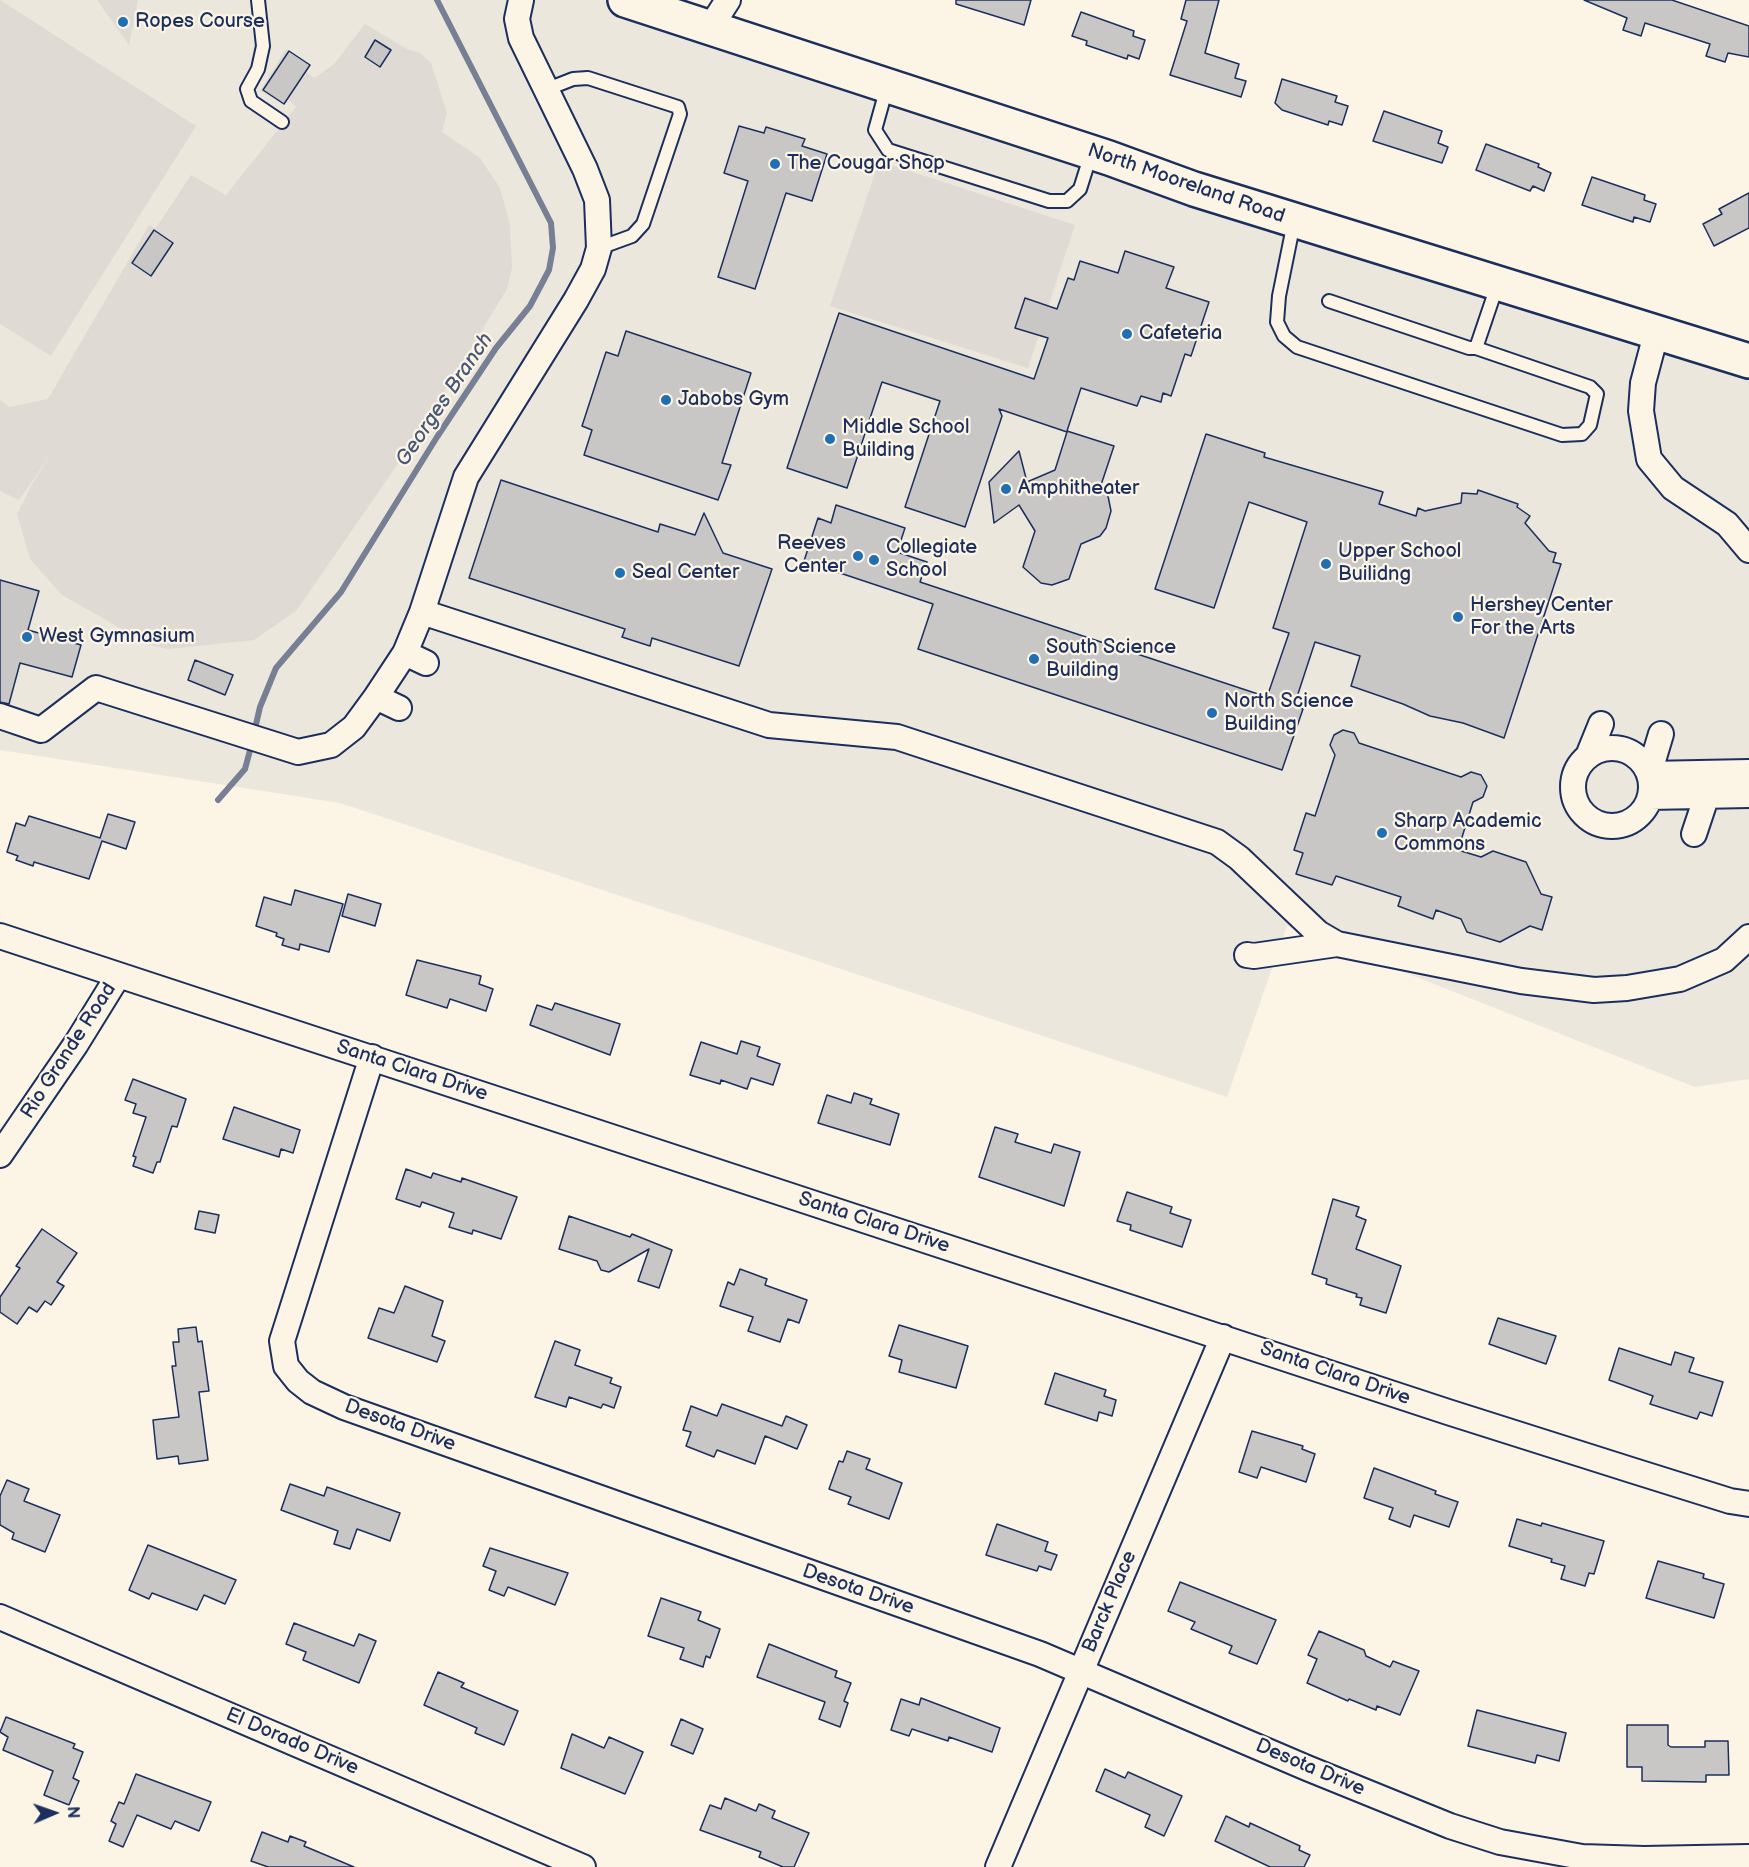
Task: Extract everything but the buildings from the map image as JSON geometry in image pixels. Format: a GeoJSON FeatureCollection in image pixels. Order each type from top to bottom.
{"type":"FeatureCollection","features":[{"type":"Feature","properties":{"kind":"street"},"geometry":{"type":"LineString","coordinates":[[0,716],[41,730],[96,688],[266,744],[298,752],[332,744],[354,727],[376,697],[415,658],[423,612],[466,477],[576,300],[593,269],[599,248],[597,200],[578,154],[521,38],[517,19],[521,0]]}},
{"type":"Feature","properties":{"kind":"street","name":"North Mooreland Road"},"geometry":{"type":"LineString","coordinates":[[625,0],[1295,221],[1749,361]]}},
{"type":"Feature","properties":{"kind":"street"},"geometry":{"type":"LineString","coordinates":[[710,28],[728,0]]}},
{"type":"Feature","properties":{"kind":"street"},"geometry":{"type":"LineString","coordinates":[[1656,334],[1643,383],[1641,411],[1649,459],[1673,488],[1727,524],[1749,550]]}},
{"type":"Feature","properties":{"kind":"street"},"geometry":{"type":"LineString","coordinates":[[423,612],[769,725],[897,736],[1217,842],[1239,858],[1318,933],[1337,944],[1521,981],[1594,990],[1627,988],[1680,979],[1724,960],[1749,937]]}},
{"type":"Feature","properties":{"kind":"street"},"geometry":{"type":"LineString","coordinates":[[376,697],[399,708]]}},
{"type":"Feature","properties":{"kind":"street"},"geometry":{"type":"LineString","coordinates":[[1601,723],[1588,756],[1575,775],[1573,786],[1574,798],[1586,817],[1596,823],[1618,826],[1639,816],[1661,734]]}},
{"type":"Feature","properties":{"kind":"street"},"geometry":{"type":"LineString","coordinates":[[1588,756],[1610,748],[1623,749],[1643,763],[1649,785]]}},
{"type":"Feature","properties":{"kind":"street"},"geometry":{"type":"LineString","coordinates":[[1649,785],[1749,772]]}},
{"type":"Feature","properties":{"kind":"street"},"geometry":{"type":"LineString","coordinates":[[1649,785],[1707,795],[1749,795]]}},
{"type":"Feature","properties":{"kind":"street"},"geometry":{"type":"LineString","coordinates":[[1694,834],[1707,795]]}},
{"type":"Feature","properties":{"kind":"street","name":"Santa Clara Drive"},"geometry":{"type":"LineString","coordinates":[[0,936],[1631,1470],[1730,1501],[1749,1504]]}},
{"type":"Feature","properties":{"kind":"street"},"geometry":{"type":"LineString","coordinates":[[1247,955],[1254,956],[1337,944]]}},
{"type":"Feature","properties":{"kind":"street","name":"Rio Grande Road"},"geometry":{"type":"LineString","coordinates":[[0,1155],[76,1044],[118,976]]}},
{"type":"Feature","properties":{"kind":"street","name":"Desota Drive"},"geometry":{"type":"LineString","coordinates":[[372,1057],[285,1326],[283,1356],[286,1366],[298,1381],[312,1392],[344,1407],[1080,1670],[1307,1768],[1450,1826],[1500,1842],[1582,1857],[1644,1859],[1749,1857]]}},
{"type":"Feature","properties":{"kind":"street","name":"Barck Place"},"geometry":{"type":"LineString","coordinates":[[998,1867],[1223,1337]]}},
{"type":"Feature","properties":{"kind":"street","name":"El Dorado Drive"},"geometry":{"type":"LineString","coordinates":[[0,1617],[583,1867]]}},
{"type":"Feature","properties":{"kind":"lane"},"geometry":{"type":"LineString","coordinates":[[258,0],[263,46],[258,69],[247,89],[251,101],[282,122]]}},
{"type":"Feature","properties":{"kind":"lane"},"geometry":{"type":"LineString","coordinates":[[545,90],[573,79],[588,78],[678,107],[680,114],[643,224],[632,236],[599,248]]}},
{"type":"Feature","properties":{"kind":"lane"},"geometry":{"type":"LineString","coordinates":[[887,86],[875,130],[888,150],[1049,201],[1067,201],[1080,189],[1091,153]]}},
{"type":"Feature","properties":{"kind":"lane"},"geometry":{"type":"LineString","coordinates":[[1295,221],[1279,296],[1277,322],[1284,336],[1297,347],[1562,435],[1582,434],[1590,425],[1597,394],[1590,387],[1329,301]]}},
{"type":"Feature","properties":{"kind":"lane"},"geometry":{"type":"LineString","coordinates":[[1476,348],[1498,285]]}},
{"type":"Feature","properties":{"kind":"shaded area","name":"Collegiate School"},"geometry":{"type":"Polygon","coordinates":[[[0,0],[620,0],[1749,370],[1749,1079],[1695,1087],[1287,926],[1227,1097],[340,803],[0,750],[0,0]]]}},
{"type":"Feature","properties":{"kind":"shaded area"},"geometry":{"type":"Polygon","coordinates":[[[0,0],[196,126],[51,356],[0,324],[0,0]]]}},
{"type":"Feature","properties":{"kind":"shaded area","name":"Ropes Course"},"geometry":{"type":"Polygon","coordinates":[[[97,0],[138,0],[129,45],[97,0]]]}},
{"type":"Feature","properties":{"kind":"shaded area"},"geometry":{"type":"Polygon","coordinates":[[[365,24],[407,49],[420,53],[431,63],[447,113],[442,132],[480,158],[500,188],[510,225],[512,268],[507,289],[420,432],[296,611],[254,640],[168,649],[150,645],[62,595],[30,559],[17,514],[51,454],[19,500],[0,491],[0,400],[9,407],[48,399],[149,225],[156,228],[191,175],[226,195],[296,107],[288,99],[283,104],[260,91],[286,49],[311,65],[305,72],[315,78],[334,64],[365,24]]]}},
{"type":"Feature","properties":{"kind":"shaded area"},"geometry":{"type":"Polygon","coordinates":[[[879,161],[1075,225],[1028,368],[830,306],[879,161]]]}},
{"type":"Feature","properties":{"kind":"waterway","name":"Georges Branch"},"geometry":{"type":"LineString","coordinates":[[254,733],[260,707],[276,668],[341,592],[437,437],[496,348],[530,306],[549,270],[553,248],[551,223],[437,0]]}},
{"type":"Feature","properties":{"kind":"waterway","name":"Georges Branch"},"geometry":{"type":"LineString","coordinates":[[218,800],[245,769],[252,743]]}},
{"type":"Feature","properties":{"kind":"place","name":"Ropes Course"},"geometry":{"type":"Point","coordinates":[123,22]}},
{"type":"Feature","properties":{"kind":"place","name":"The Cougar Shop"},"geometry":{"type":"Point","coordinates":[775,164]}},
{"type":"Feature","properties":{"kind":"place","name":"Cafeteria"},"geometry":{"type":"Point","coordinates":[1127,334]}},
{"type":"Feature","properties":{"kind":"place","name":"Jabobs Gym"},"geometry":{"type":"Point","coordinates":[666,400]}},
{"type":"Feature","properties":{"kind":"place","name":"Middle School Building"},"geometry":{"type":"Point","coordinates":[830,439]}},
{"type":"Feature","properties":{"kind":"place","name":"Amphitheater"},"geometry":{"type":"Point","coordinates":[1006,489]}},
{"type":"Feature","properties":{"kind":"place","name":"Reeves Center"},"geometry":{"type":"Point","coordinates":[858,556]}},
{"type":"Feature","properties":{"kind":"place","name":"Collegiate School"},"geometry":{"type":"Point","coordinates":[874,560]}},
{"type":"Feature","properties":{"kind":"place","name":"Upper School Builidng"},"geometry":{"type":"Point","coordinates":[1326,564]}},
{"type":"Feature","properties":{"kind":"place","name":"Seal Center"},"geometry":{"type":"Point","coordinates":[620,573]}},
{"type":"Feature","properties":{"kind":"place","name":"Hershey Center For the Arts"},"geometry":{"type":"Point","coordinates":[1458,617]}},
{"type":"Feature","properties":{"kind":"place","name":"West Gymnasium"},"geometry":{"type":"Point","coordinates":[27,637]}},
{"type":"Feature","properties":{"kind":"place","name":"South Science Building"},"geometry":{"type":"Point","coordinates":[1034,659]}},
{"type":"Feature","properties":{"kind":"place","name":"North Science Building"},"geometry":{"type":"Point","coordinates":[1212,713]}},
{"type":"Feature","properties":{"kind":"place","name":"Sharp Academic Commons"},"geometry":{"type":"Point","coordinates":[1382,833]}}]}
